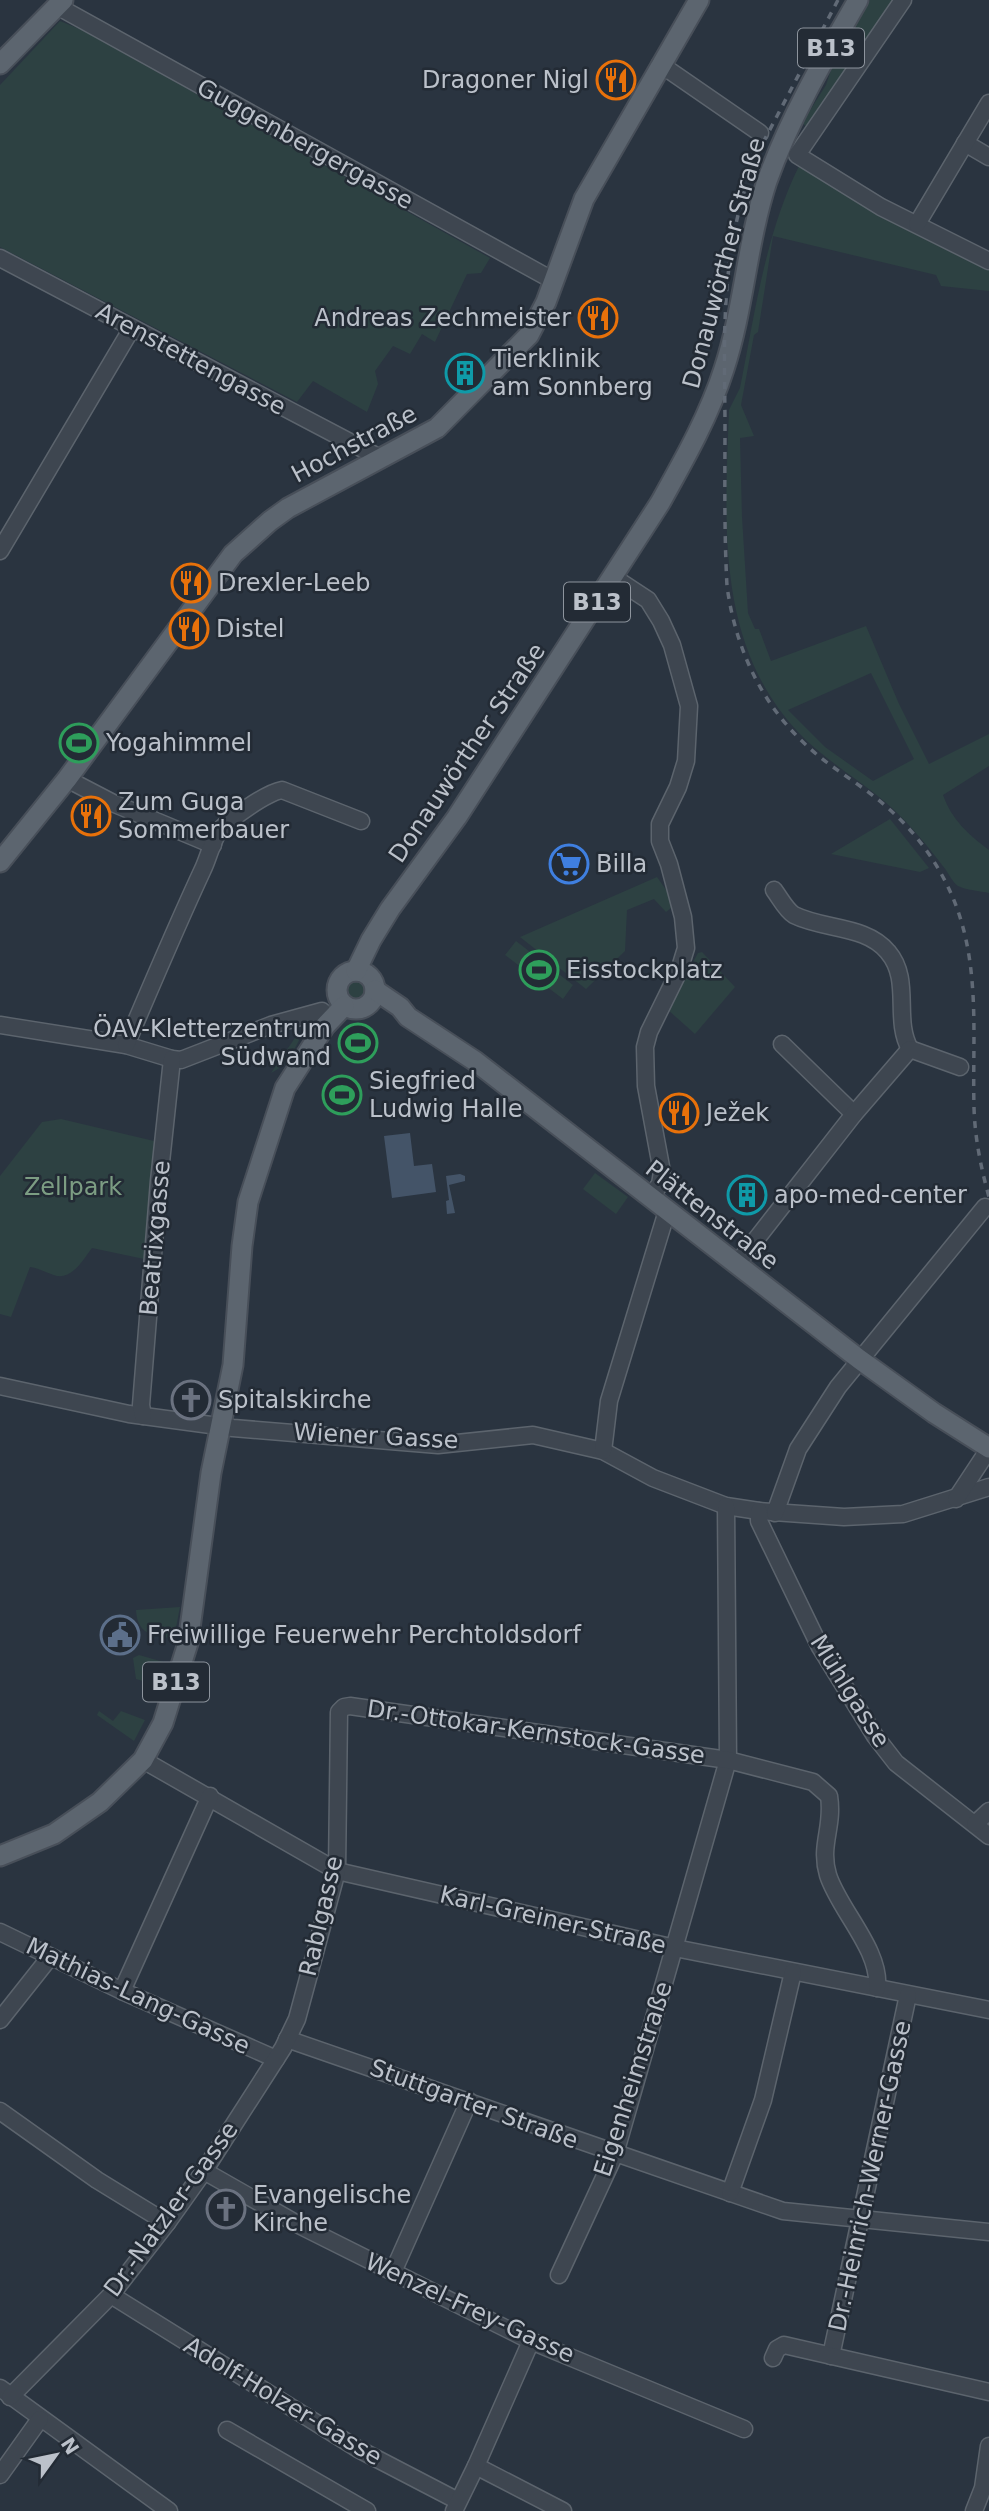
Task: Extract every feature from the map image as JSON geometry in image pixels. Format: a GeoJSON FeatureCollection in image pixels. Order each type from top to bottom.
{"type":"FeatureCollection","features":[{"type":"Feature","properties":{"kind":"main road","name":"Hochstraße"},"geometry":{"type":"LineString","coordinates":[[0,862],[67,779],[233,554],[288,508],[437,428],[528,335],[554,281],[584,199],[699,0]]}},
{"type":"Feature","properties":{"kind":"main road","name":"Donauwörther Straße"},"geometry":{"type":"LineString","coordinates":[[367,987],[361,965],[371,940],[390,909],[457,817],[613,577],[660,503],[707,413],[724,369],[737,323],[752,239],[767,184],[787,130],[858,0]]}},
{"type":"Feature","properties":{"kind":"main road"},"geometry":{"type":"LineString","coordinates":[[0,64],[60,3]]}},
{"type":"Feature","properties":{"kind":"main road","name":"B13"},"geometry":{"type":"LineString","coordinates":[[289,1080],[341,1001],[337,985],[341,978],[348,972],[367,987]]}},
{"type":"Feature","properties":{"kind":"main road","name":"Plättenstraße"},"geometry":{"type":"LineString","coordinates":[[341,1001],[355,1010],[367,987],[475,1061],[859,1359],[989,1449]]}},
{"type":"Feature","properties":{"kind":"main road","name":"B13"},"geometry":{"type":"LineString","coordinates":[[0,1856],[54,1833],[100,1802],[143,1760],[163,1723],[188,1643],[211,1473],[233,1365],[248,1202],[277,1109],[302,1042],[323,1011],[341,1001]]}},
{"type":"Feature","properties":{"kind":"street"},"geometry":{"type":"LineString","coordinates":[[902,0],[797,155],[881,207],[989,261]]}},
{"type":"Feature","properties":{"kind":"street","name":"Guggenbergergasse"},"geometry":{"type":"LineString","coordinates":[[60,3],[554,281]]}},
{"type":"Feature","properties":{"kind":"street"},"geometry":{"type":"LineString","coordinates":[[660,64],[760,133]]}},
{"type":"Feature","properties":{"kind":"street"},"geometry":{"type":"LineString","coordinates":[[917,224],[989,103]]}},
{"type":"Feature","properties":{"kind":"street"},"geometry":{"type":"LineString","coordinates":[[965,143],[989,157]]}},
{"type":"Feature","properties":{"kind":"street","name":"Arenstettengasse"},"geometry":{"type":"LineString","coordinates":[[0,258],[382,459]]}},
{"type":"Feature","properties":{"kind":"street"},"geometry":{"type":"LineString","coordinates":[[0,551],[132,328]]}},
{"type":"Feature","properties":{"kind":"street"},"geometry":{"type":"LineString","coordinates":[[613,577],[648,600],[661,621],[672,645],[689,706],[690,719],[686,761],[678,787],[660,824],[660,841],[683,917],[686,948],[679,971],[649,1032],[645,1047],[646,1087],[662,1172],[660,1184],[650,1198]]}},
{"type":"Feature","properties":{"kind":"street"},"geometry":{"type":"LineString","coordinates":[[67,779],[115,804],[213,845]]}},
{"type":"Feature","properties":{"kind":"street"},"geometry":{"type":"LineString","coordinates":[[126,1045],[218,832],[274,792],[282,790],[361,821]]}},
{"type":"Feature","properties":{"kind":"street"},"geometry":{"type":"LineString","coordinates":[[774,890],[792,914],[870,937],[887,951],[897,965],[901,980],[903,1037],[910,1049],[960,1067]]}},
{"type":"Feature","properties":{"kind":"street"},"geometry":{"type":"LineString","coordinates":[[0,1025],[126,1045],[172,1059],[190,1057],[271,1025],[323,1011]]}},
{"type":"Feature","properties":{"kind":"street"},"geometry":{"type":"LineString","coordinates":[[782,1044],[854,1114]]}},
{"type":"Feature","properties":{"kind":"street"},"geometry":{"type":"LineString","coordinates":[[736,1265],[854,1114],[910,1049]]}},
{"type":"Feature","properties":{"kind":"street","name":"Beatrixgasse"},"geometry":{"type":"LineString","coordinates":[[143,1416],[141,1405],[159,1181],[172,1059]]}},
{"type":"Feature","properties":{"kind":"street"},"geometry":{"type":"LineString","coordinates":[[767,1512],[798,1449],[859,1359],[985,1207]]}},
{"type":"Feature","properties":{"kind":"street"},"geometry":{"type":"LineString","coordinates":[[603,1451],[609,1401],[667,1211]]}},
{"type":"Feature","properties":{"kind":"street","name":"Wiener Gasse"},"geometry":{"type":"LineString","coordinates":[[0,1386],[143,1416],[221,1427],[438,1444],[533,1434],[603,1451],[653,1478],[726,1506],[767,1512],[844,1517],[903,1514],[989,1487]]}},
{"type":"Feature","properties":{"kind":"street"},"geometry":{"type":"LineString","coordinates":[[956,1499],[989,1449]]}},
{"type":"Feature","properties":{"kind":"street","name":"Eigenheimstraße"},"geometry":{"type":"LineString","coordinates":[[559,2275],[615,2154],[728,1760],[726,1506]]}},
{"type":"Feature","properties":{"kind":"street","name":"Mühlgasse"},"geometry":{"type":"LineString","coordinates":[[767,1512],[759,1521],[820,1647],[875,1736],[896,1763],[989,1836]]}},
{"type":"Feature","properties":{"kind":"street","name":"Dr.-Ottokar-Kernstock-Gasse"},"geometry":{"type":"LineString","coordinates":[[344,1707],[728,1760],[813,1782],[830,1796],[832,1815],[823,1852],[829,1877],[873,1960],[878,1977],[877,1988]]}},
{"type":"Feature","properties":{"kind":"street","name":"Rablgasse"},"geometry":{"type":"LineString","coordinates":[[287,2039],[297,2019],[337,1871],[340,1712],[344,1707]]}},
{"type":"Feature","properties":{"kind":"street","name":"Karl-Greiner-Straße"},"geometry":{"type":"LineString","coordinates":[[143,1760],[337,1871],[675,1948],[989,2010]]}},
{"type":"Feature","properties":{"kind":"street"},"geometry":{"type":"LineString","coordinates":[[122,1991],[210,1796]]}},
{"type":"Feature","properties":{"kind":"street"},"geometry":{"type":"LineString","coordinates":[[975,1824],[989,1811]]}},
{"type":"Feature","properties":{"kind":"street","name":"Mathias-Lang-Gasse"},"geometry":{"type":"LineString","coordinates":[[0,1933],[276,2059]]}},
{"type":"Feature","properties":{"kind":"street"},"geometry":{"type":"LineString","coordinates":[[0,2020],[50,1957]]}},
{"type":"Feature","properties":{"kind":"street"},"geometry":{"type":"LineString","coordinates":[[730,2193],[763,2100],[793,1972]]}},
{"type":"Feature","properties":{"kind":"street","name":"Dr.-Heinrich-Werner-Gasse"},"geometry":{"type":"LineString","coordinates":[[831,2356],[908,1996]]}},
{"type":"Feature","properties":{"kind":"street","name":"Dr.-Natzler-Gasse"},"geometry":{"type":"LineString","coordinates":[[5,2393],[111,2295],[204,2171],[287,2039]]}},
{"type":"Feature","properties":{"kind":"street","name":"Stuttgarter Straße"},"geometry":{"type":"LineString","coordinates":[[287,2039],[783,2211],[989,2232]]}},
{"type":"Feature","properties":{"kind":"street"},"geometry":{"type":"LineString","coordinates":[[393,2272],[469,2102]]}},
{"type":"Feature","properties":{"kind":"street"},"geometry":{"type":"LineString","coordinates":[[0,2112],[97,2180],[167,2223]]}},
{"type":"Feature","properties":{"kind":"street","name":"Wenzel-Frey-Gasse"},"geometry":{"type":"LineString","coordinates":[[204,2171],[299,2225],[531,2341],[744,2429]]}},
{"type":"Feature","properties":{"kind":"street","name":"Adolf-Holzer-Gasse"},"geometry":{"type":"LineString","coordinates":[[111,2295],[358,2449],[456,2506]]}},
{"type":"Feature","properties":{"kind":"street"},"geometry":{"type":"LineString","coordinates":[[456,2506],[531,2341]]}},
{"type":"Feature","properties":{"kind":"street"},"geometry":{"type":"LineString","coordinates":[[773,2358],[777,2349],[784,2345],[989,2392]]}},
{"type":"Feature","properties":{"kind":"street"},"geometry":{"type":"LineString","coordinates":[[5,2393],[169,2511]]}},
{"type":"Feature","properties":{"kind":"street"},"geometry":{"type":"LineString","coordinates":[[0,2475],[40,2419]]}},
{"type":"Feature","properties":{"kind":"street"},"geometry":{"type":"LineString","coordinates":[[227,2430],[367,2511]]}},
{"type":"Feature","properties":{"kind":"street"},"geometry":{"type":"LineString","coordinates":[[974,2511],[986,2491],[989,2446]]}},
{"type":"Feature","properties":{"kind":"street"},"geometry":{"type":"LineString","coordinates":[[476,2466],[563,2511]]}},
{"type":"Feature","properties":{"kind":"green space"},"geometry":{"type":"Polygon","coordinates":[[[870,0],[895,0],[807,127],[802,123],[826,85],[832,67],[870,0]]]}},
{"type":"Feature","properties":{"kind":"green space"},"geometry":{"type":"Polygon","coordinates":[[[60,21],[82,30],[490,258],[481,273],[467,274],[435,342],[422,334],[410,354],[393,346],[375,371],[378,384],[367,412],[313,381],[297,402],[0,247],[0,85],[60,21]]]}},
{"type":"Feature","properties":{"kind":"green space"},"geometry":{"type":"Polygon","coordinates":[[[799,166],[923,238],[989,269],[989,291],[941,286],[936,275],[773,236],[758,332],[754,335],[741,405],[754,436],[740,438],[748,613],[755,629],[759,629],[771,661],[866,626],[899,704],[929,764],[989,734],[989,766],[943,795],[962,826],[989,850],[989,893],[958,886],[925,843],[893,809],[820,753],[798,732],[771,697],[752,660],[739,621],[727,538],[729,410],[740,388],[762,275],[769,247],[787,192],[799,166]],[[871,673],[788,710],[825,747],[873,781],[914,759],[871,673]]]}},
{"type":"Feature","properties":{"kind":"green space"},"geometry":{"type":"Polygon","coordinates":[[[890,819],[929,868],[920,872],[831,854],[890,819]]]}},
{"type":"Feature","properties":{"kind":"green space"},"geometry":{"type":"Polygon","coordinates":[[[657,877],[676,904],[666,912],[654,899],[627,910],[625,951],[586,989],[520,937],[657,877]]]}},
{"type":"Feature","properties":{"kind":"green space","name":"Eisstockplatz"},"geometry":{"type":"Polygon","coordinates":[[[516,941],[573,985],[563,999],[505,955],[516,941]]]}},
{"type":"Feature","properties":{"kind":"green space"},"geometry":{"type":"Polygon","coordinates":[[[702,952],[735,987],[695,1034],[667,1009],[698,953],[702,952]]]}},
{"type":"Feature","properties":{"kind":"green space"},"geometry":{"type":"Polygon","coordinates":[[[355,979],[362,981],[367,990],[363,998],[356,1001],[350,999],[345,991],[349,982],[355,979]]]}},
{"type":"Feature","properties":{"kind":"green space"},"geometry":{"type":"Polygon","coordinates":[[[299,1032],[303,1032],[290,1056],[282,1066],[271,1073],[299,1032]]]}},
{"type":"Feature","properties":{"kind":"green space","name":"Zellpark"},"geometry":{"type":"Polygon","coordinates":[[[61,1119],[154,1141],[144,1259],[92,1248],[78,1266],[63,1276],[30,1267],[11,1317],[0,1314],[0,1176],[42,1122],[61,1119]]]}},
{"type":"Feature","properties":{"kind":"green space"},"geometry":{"type":"Polygon","coordinates":[[[595,1173],[628,1197],[616,1214],[583,1189],[595,1173]]]}},
{"type":"Feature","properties":{"kind":"green space"},"geometry":{"type":"Polygon","coordinates":[[[180,1607],[174,1638],[148,1633],[137,1618],[136,1610],[180,1607]]]}},
{"type":"Feature","properties":{"kind":"green space"},"geometry":{"type":"Polygon","coordinates":[[[139,1655],[167,1663],[161,1682],[153,1684],[136,1679],[133,1658],[139,1655]]]}},
{"type":"Feature","properties":{"kind":"green space"},"geometry":{"type":"Polygon","coordinates":[[[99,1711],[113,1721],[121,1711],[145,1720],[134,1741],[97,1715],[99,1711]]]}},
{"type":"Feature","properties":{"kind":"water"},"geometry":{"type":"Polygon","coordinates":[[[410,1133],[414,1166],[432,1164],[436,1192],[392,1198],[384,1136],[410,1133]]]}},
{"type":"Feature","properties":{"kind":"water"},"geometry":{"type":"Polygon","coordinates":[[[446,1176],[465,1176],[465,1181],[449,1185],[455,1213],[447,1214],[446,1201],[449,1200],[446,1176]]]}},
{"type":"Feature","properties":{"kind":"railway"},"geometry":{"type":"LineString","coordinates":[[838,0],[756,156],[736,223],[727,286],[724,351],[727,586],[743,651],[752,672],[775,710],[815,753],[869,792],[898,818],[930,856],[949,889],[967,942],[971,970],[975,1120],[989,1197]]}},
{"type":"Feature","properties":{"kind":"place","name":"Dragoner Nigl"},"geometry":{"type":"Point","coordinates":[616,80]}},
{"type":"Feature","properties":{"kind":"place","name":"Andreas Zechmeister"},"geometry":{"type":"Point","coordinates":[598,318]}},
{"type":"Feature","properties":{"kind":"place","name":"Tierklinik am Sonnberg"},"geometry":{"type":"Point","coordinates":[465,373]}},
{"type":"Feature","properties":{"kind":"place","name":"Drexler-Leeb"},"geometry":{"type":"Point","coordinates":[191,583]}},
{"type":"Feature","properties":{"kind":"place","name":"Distel"},"geometry":{"type":"Point","coordinates":[189,629]}},
{"type":"Feature","properties":{"kind":"place","name":"Yogahimmel"},"geometry":{"type":"Point","coordinates":[79,743]}},
{"type":"Feature","properties":{"kind":"place","name":"Zum Guga Sommerbauer"},"geometry":{"type":"Point","coordinates":[91,816]}},
{"type":"Feature","properties":{"kind":"place","name":"Billa"},"geometry":{"type":"Point","coordinates":[569,864]}},
{"type":"Feature","properties":{"kind":"place","name":"Eisstockplatz"},"geometry":{"type":"Point","coordinates":[539,970]}},
{"type":"Feature","properties":{"kind":"place","name":"ÖAV-Kletterzentrum Südwand"},"geometry":{"type":"Point","coordinates":[358,1043]}},
{"type":"Feature","properties":{"kind":"place","name":"Siegfried Ludwig Halle"},"geometry":{"type":"Point","coordinates":[342,1095]}},
{"type":"Feature","properties":{"kind":"place","name":"Ježek"},"geometry":{"type":"Point","coordinates":[679,1113]}},
{"type":"Feature","properties":{"kind":"place","name":"apo-med-center"},"geometry":{"type":"Point","coordinates":[747,1195]}},
{"type":"Feature","properties":{"kind":"place","name":"Spitalskirche"},"geometry":{"type":"Point","coordinates":[191,1400]}},
{"type":"Feature","properties":{"kind":"place","name":"Freiwillige Feuerwehr Perchtoldsdorf"},"geometry":{"type":"Point","coordinates":[120,1635]}},
{"type":"Feature","properties":{"kind":"place","name":"Evangelische Kirche"},"geometry":{"type":"Point","coordinates":[226,2209]}}]}
